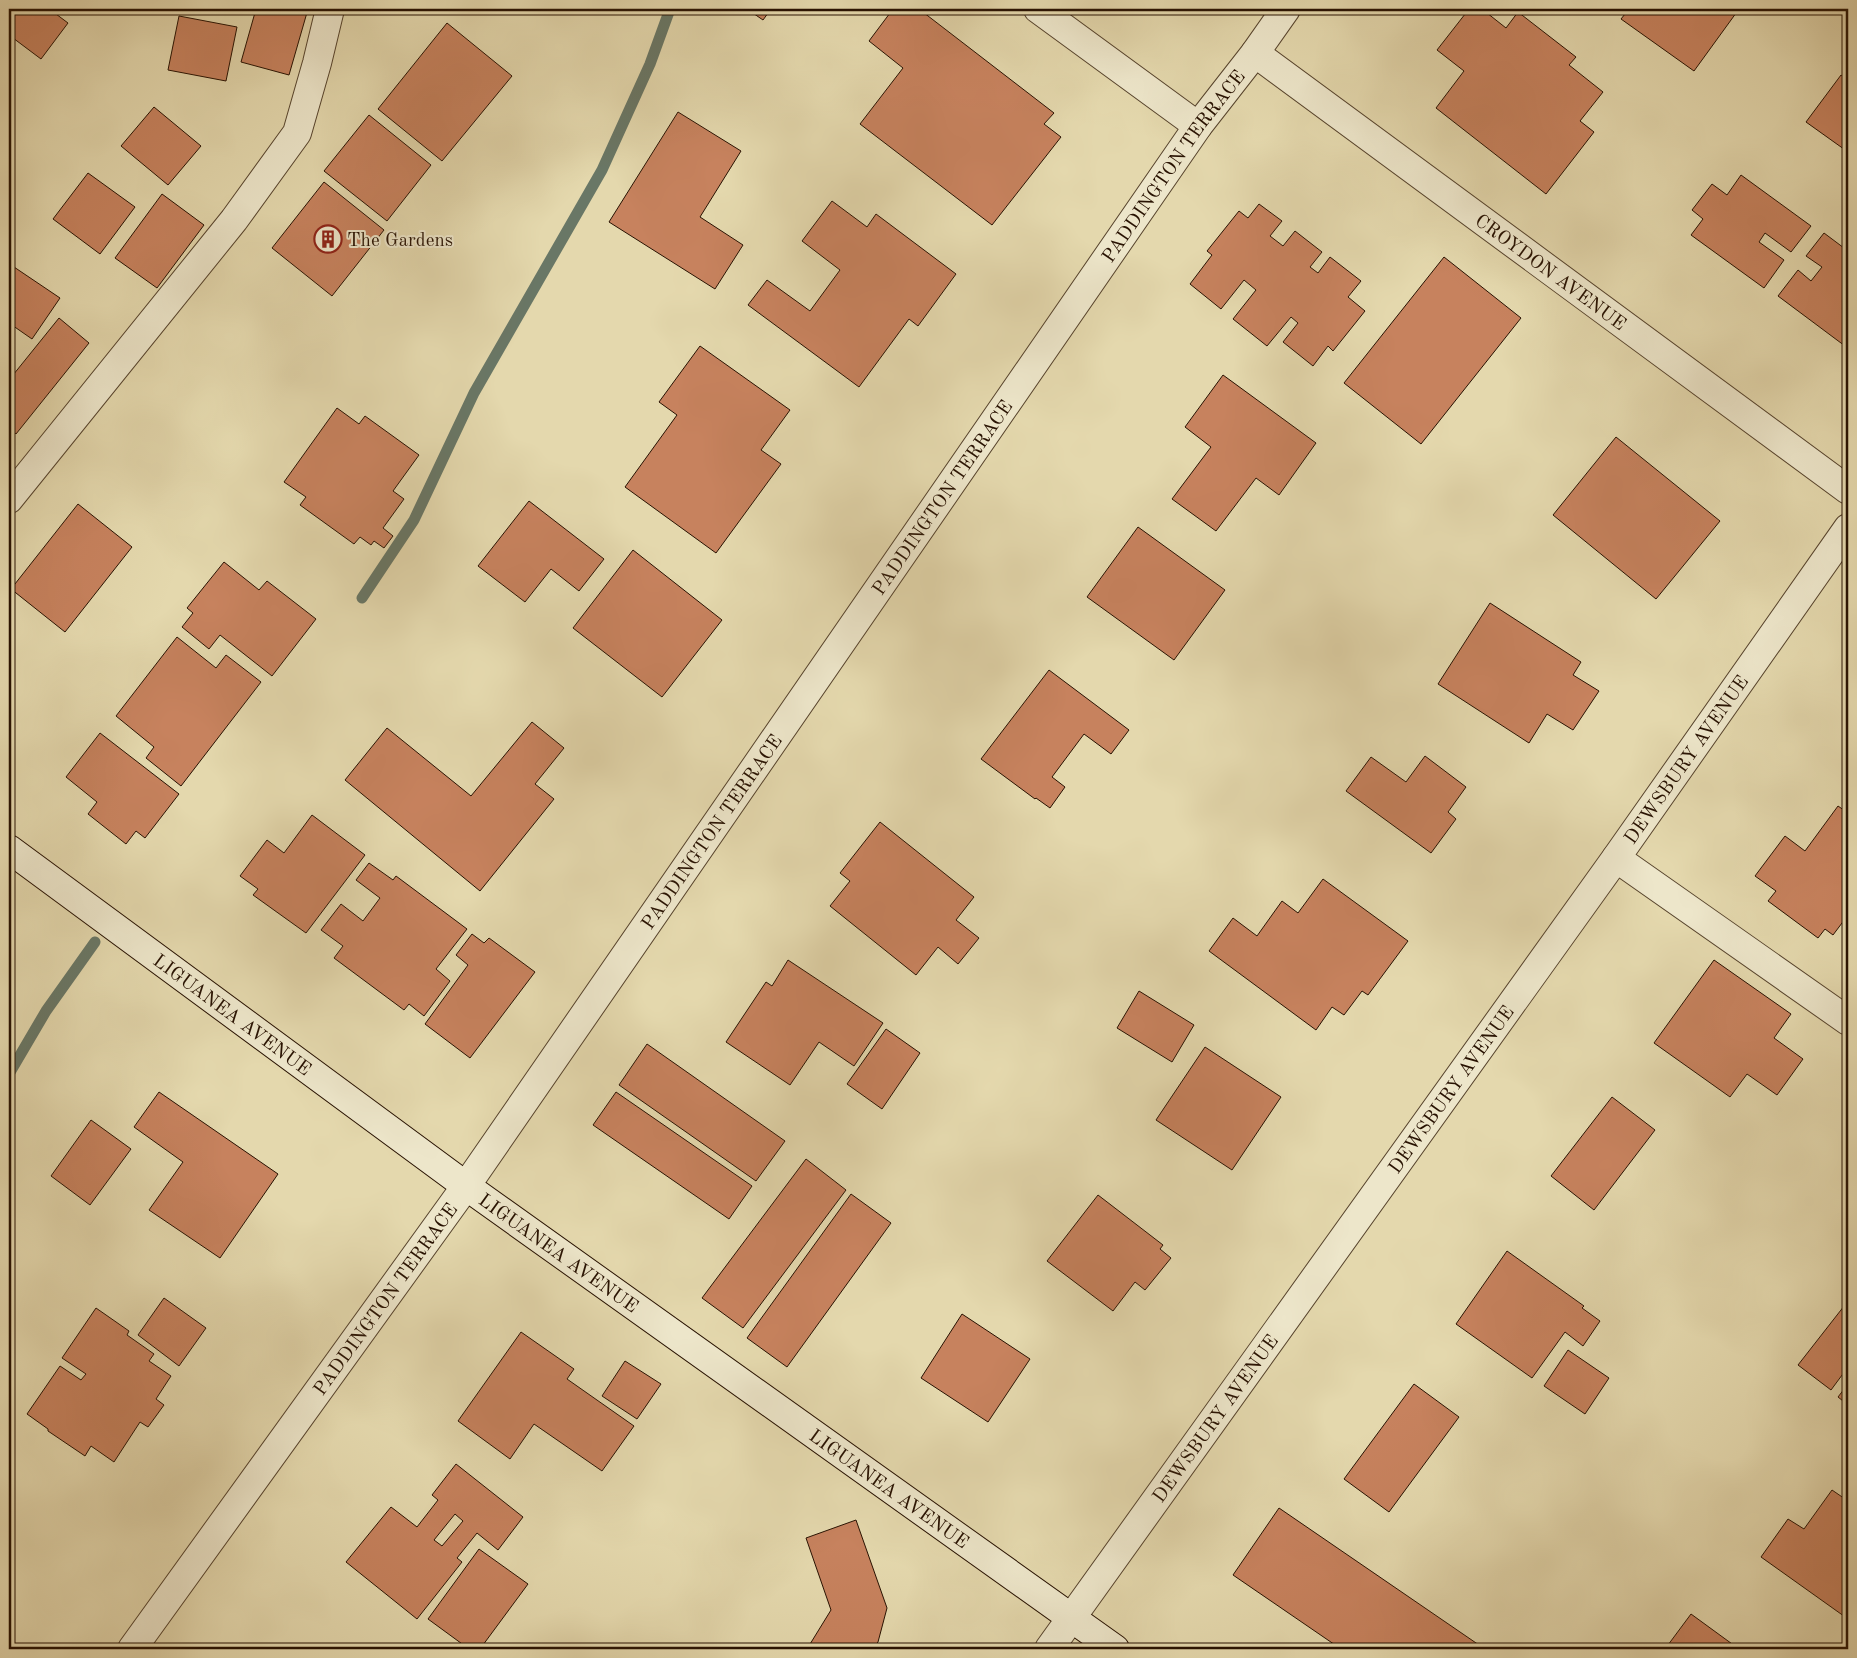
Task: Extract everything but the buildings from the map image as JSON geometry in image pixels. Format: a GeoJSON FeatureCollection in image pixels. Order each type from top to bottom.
{"type":"FeatureCollection","features":[{"type":"Feature","properties":{"kind":"street"},"geometry":{"type":"LineString","coordinates":[[9,499],[234,220],[297,133],[317,64],[330,9]]}},
{"type":"Feature","properties":{"kind":"street"},"geometry":{"type":"LineString","coordinates":[[1038,9],[1198,126]]}},
{"type":"Feature","properties":{"kind":"street","name":"PADDINGTON TERRACE"},"geometry":{"type":"LineString","coordinates":[[132,1649],[466,1186],[1198,126],[1286,9]]}},
{"type":"Feature","properties":{"kind":"street","name":"CROYDON AVENUE"},"geometry":{"type":"LineString","coordinates":[[1255,52],[1848,490]]}},
{"type":"Feature","properties":{"kind":"street","name":"DEWSBURY AVENUE"},"geometry":{"type":"LineString","coordinates":[[1050,1649],[1616,858],[1848,528]]}},
{"type":"Feature","properties":{"kind":"street","name":"LIGUANEA AVENUE"},"geometry":{"type":"LineString","coordinates":[[9,849],[466,1186],[1116,1649]]}},
{"type":"Feature","properties":{"kind":"street"},"geometry":{"type":"LineString","coordinates":[[1616,858],[1848,1022]]}},
{"type":"Feature","properties":{"kind":"waterway"},"geometry":{"type":"LineString","coordinates":[[362,598],[414,520],[474,393],[602,170],[650,64],[670,9]]}},
{"type":"Feature","properties":{"kind":"waterway"},"geometry":{"type":"LineString","coordinates":[[9,1074],[46,1011],[95,942]]}},
{"type":"Feature","properties":{"kind":"place","name":"The Gardens"},"geometry":{"type":"Point","coordinates":[328,239]}}]}
